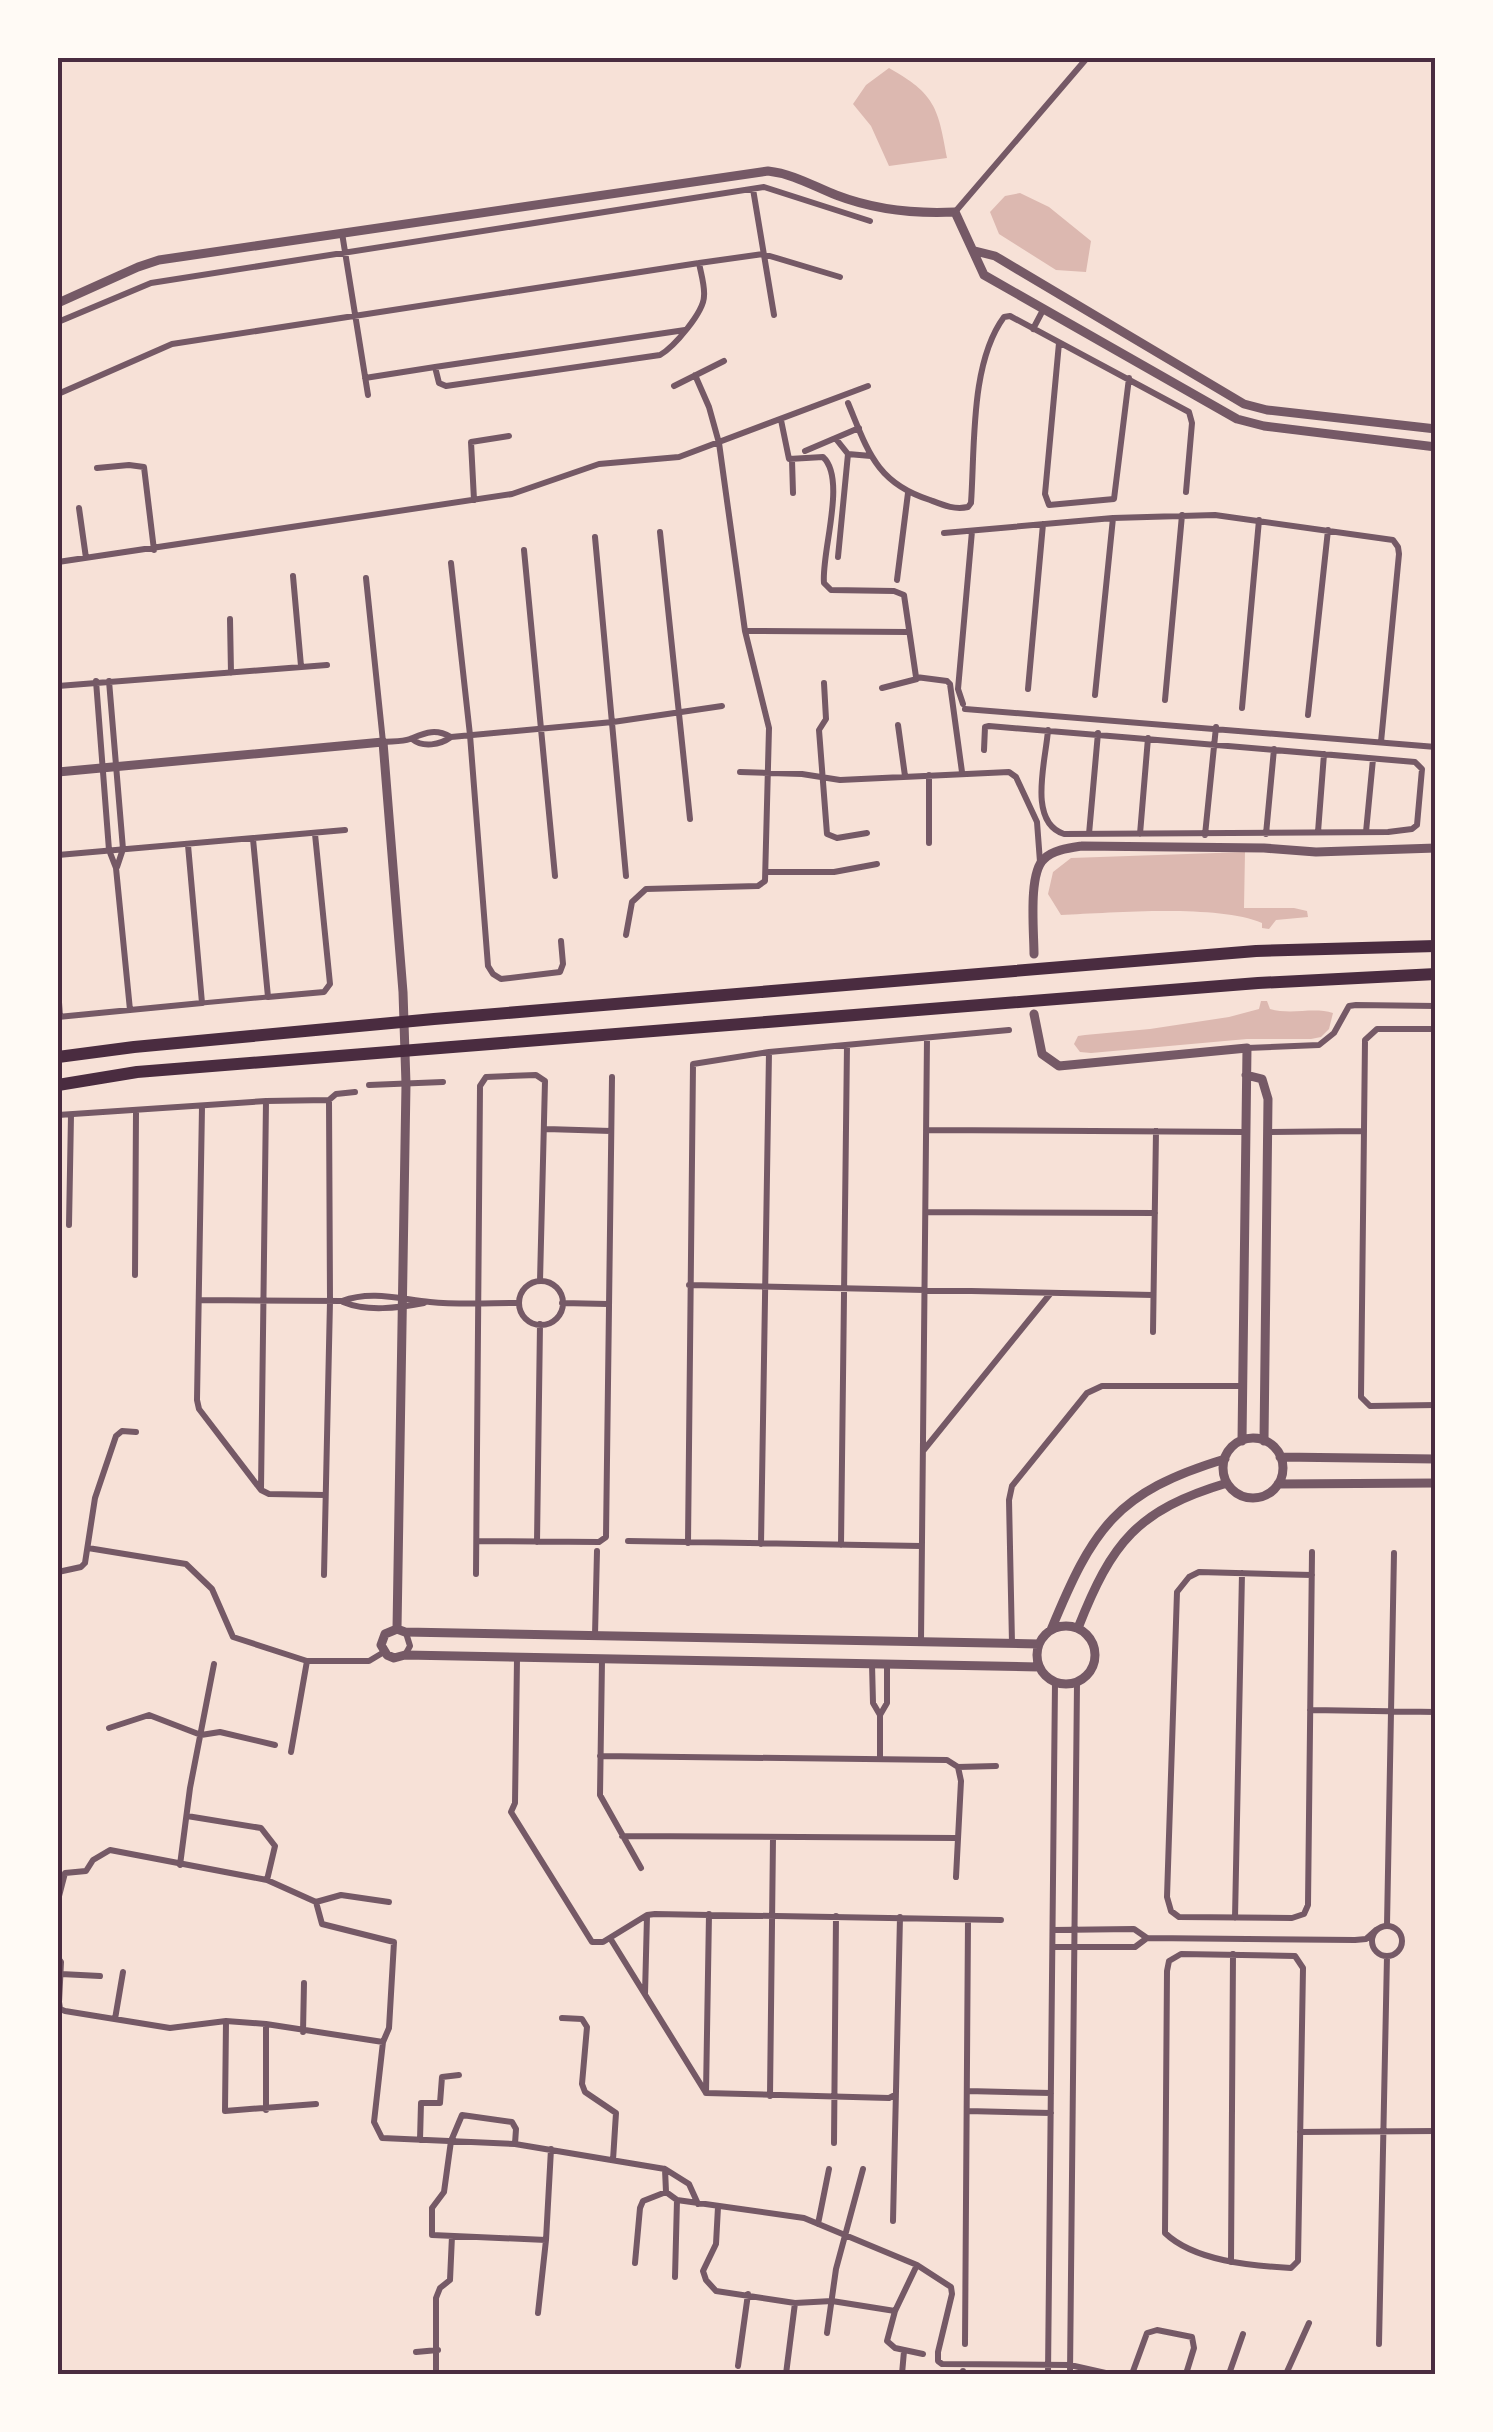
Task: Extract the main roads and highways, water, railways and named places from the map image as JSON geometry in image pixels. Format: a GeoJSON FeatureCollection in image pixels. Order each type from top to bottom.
{"type":"FeatureCollection","features":[{"type":"Feature","properties":{"kind":"highway"},"geometry":{"type":"LineString","coordinates":[[58,1058],[134,1047],[434,1020],[1256,951],[1436,946]]}},
{"type":"Feature","properties":{"kind":"highway"},"geometry":{"type":"LineString","coordinates":[[58,1085],[137,1072],[1258,983],[1436,974]]}}]}
